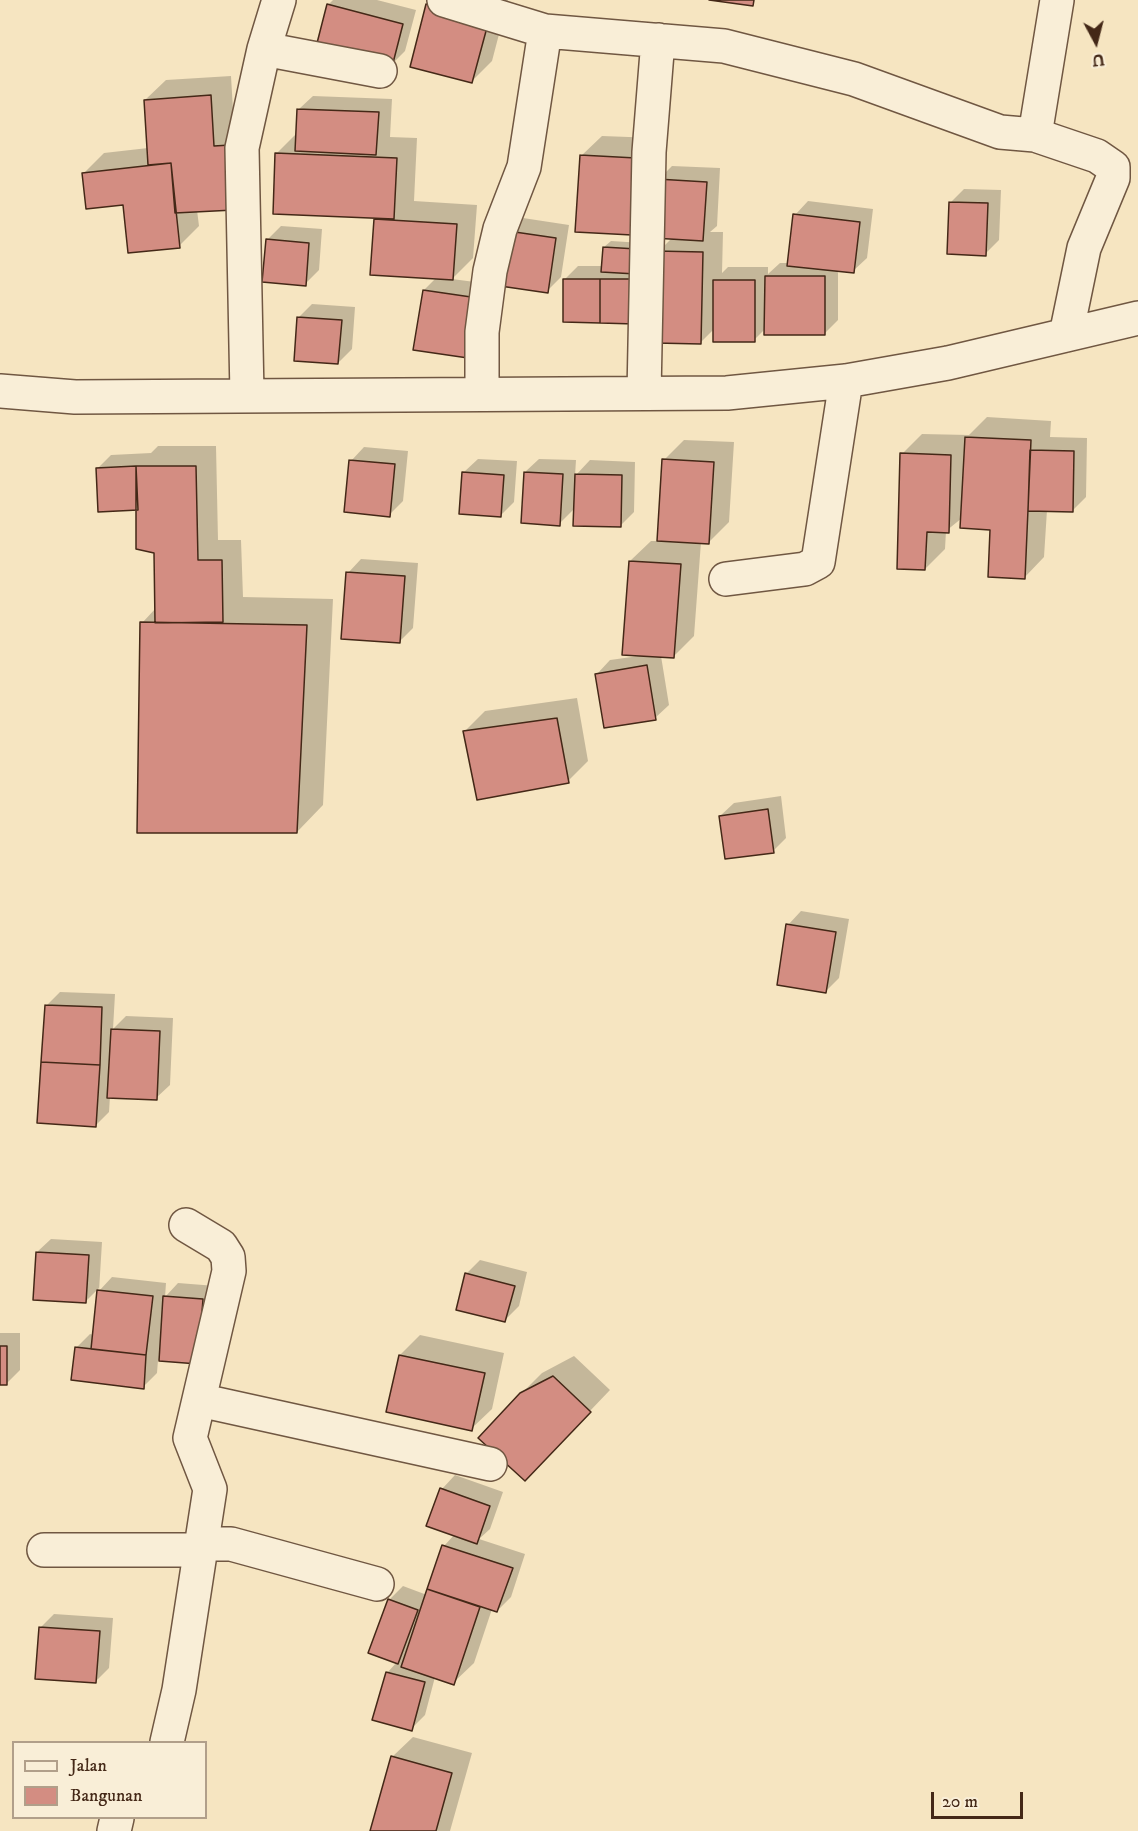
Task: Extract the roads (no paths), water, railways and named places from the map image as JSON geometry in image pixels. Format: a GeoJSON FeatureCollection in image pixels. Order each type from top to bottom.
{"type":"FeatureCollection","features":[{"type":"Feature","properties":{"kind":"street"},"geometry":{"type":"LineString","coordinates":[[247,395],[242,148],[264,49],[279,0]]}},
{"type":"Feature","properties":{"kind":"street"},"geometry":{"type":"LineString","coordinates":[[444,0],[545,31],[724,46],[854,80],[1000,132],[1035,135],[1097,156],[1113,167],[1113,177],[1083,248],[1066,335]]}},
{"type":"Feature","properties":{"kind":"street"},"geometry":{"type":"LineString","coordinates":[[1035,135],[1058,0]]}},
{"type":"Feature","properties":{"kind":"street"},"geometry":{"type":"LineString","coordinates":[[482,392],[482,332],[490,271],[500,229],[524,167],[545,31]]}},
{"type":"Feature","properties":{"kind":"street"},"geometry":{"type":"LineString","coordinates":[[644,393],[649,153],[658,40]]}},
{"type":"Feature","properties":{"kind":"street"},"geometry":{"type":"LineString","coordinates":[[264,49],[380,72]]}},
{"type":"Feature","properties":{"kind":"street"},"geometry":{"type":"LineString","coordinates":[[0,391],[75,397],[482,392],[727,393],[846,381],[948,363],[1138,318]]}},
{"type":"Feature","properties":{"kind":"street"},"geometry":{"type":"LineString","coordinates":[[726,579],[805,569],[818,562],[846,381]]}},
{"type":"Feature","properties":{"kind":"street"},"geometry":{"type":"LineString","coordinates":[[167,1741],[179,1690],[210,1489],[190,1438],[229,1271],[228,1257],[222,1246],[186,1225]]}},
{"type":"Feature","properties":{"kind":"street"},"geometry":{"type":"LineString","coordinates":[[199,1400],[490,1464]]}},
{"type":"Feature","properties":{"kind":"street"},"geometry":{"type":"LineString","coordinates":[[44,1550],[202,1547],[231,1544],[377,1584]]}}]}
